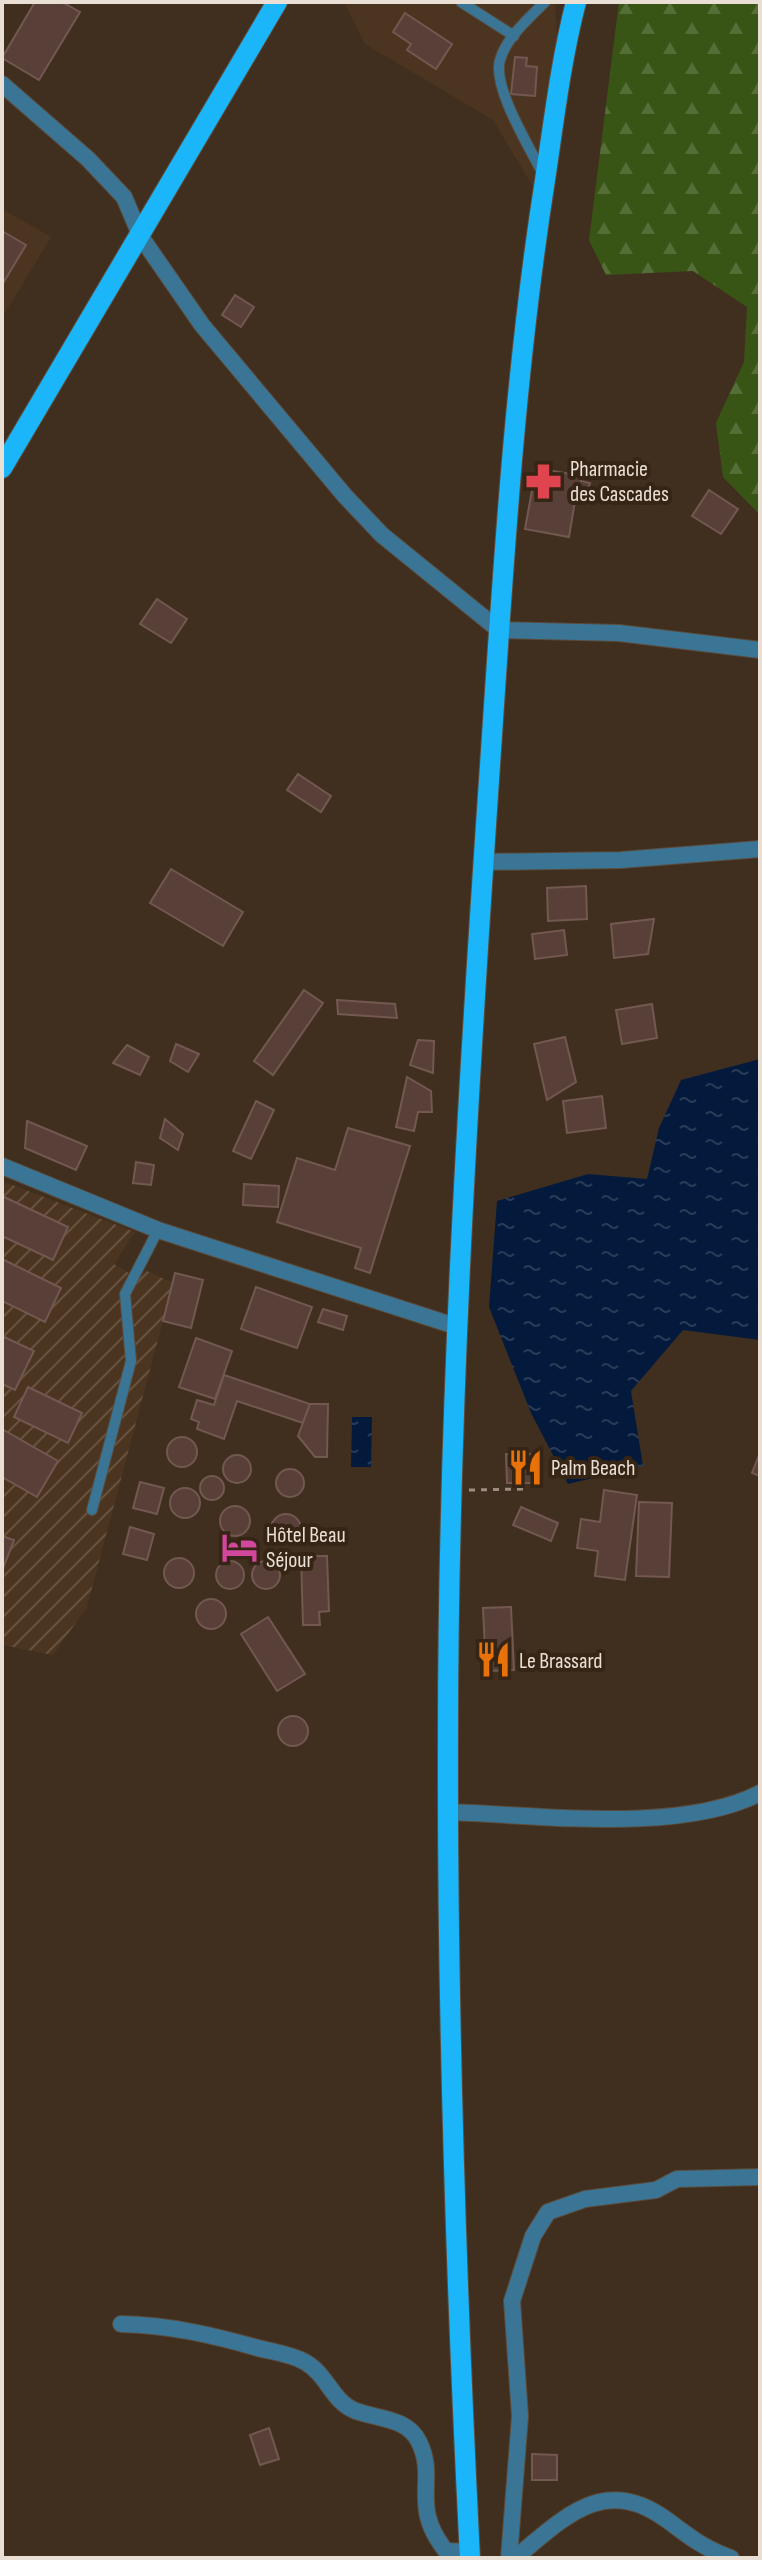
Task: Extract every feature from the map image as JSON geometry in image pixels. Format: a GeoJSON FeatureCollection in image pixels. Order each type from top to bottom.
{"type":"FeatureCollection","features":[{"type":"Feature","properties":{"kind":"main road"},"geometry":{"type":"LineString","coordinates":[[2,468],[277,2]]}},
{"type":"Feature","properties":{"kind":"main road"},"geometry":{"type":"LineString","coordinates":[[566,42],[567,2]]}},
{"type":"Feature","properties":{"kind":"main road"},"geometry":{"type":"LineString","coordinates":[[470,2555],[451,2067],[449,1812],[458,1327],[483,862],[523,348],[545,179],[566,42],[576,2]]}},
{"type":"Feature","properties":{"kind":"street"},"geometry":{"type":"LineString","coordinates":[[2,84],[88,159],[124,197],[141,237],[202,325],[345,496],[382,535],[499,630],[619,633],[760,650]]}},
{"type":"Feature","properties":{"kind":"street"},"geometry":{"type":"LineString","coordinates":[[483,862],[621,860],[760,849]]}},
{"type":"Feature","properties":{"kind":"street"},"geometry":{"type":"LineString","coordinates":[[2,1166],[158,1230],[458,1327]]}},
{"type":"Feature","properties":{"kind":"street"},"geometry":{"type":"LineString","coordinates":[[449,1812],[651,1817],[715,1810],[760,1793]]}},
{"type":"Feature","properties":{"kind":"street"},"geometry":{"type":"LineString","coordinates":[[512,2558],[520,2416],[512,2301],[533,2236],[548,2212],[585,2199],[656,2190],[677,2179],[760,2177]]}},
{"type":"Feature","properties":{"kind":"street"},"geometry":{"type":"LineString","coordinates":[[121,2324],[198,2331],[302,2360],[323,2375],[337,2399],[355,2411],[401,2424],[418,2439],[424,2456],[426,2516],[435,2537],[446,2551],[470,2555]]}},
{"type":"Feature","properties":{"kind":"street"},"geometry":{"type":"LineString","coordinates":[[512,2558],[587,2504],[612,2499],[638,2502],[696,2543],[731,2558]]}},
{"type":"Feature","properties":{"kind":"lane"},"geometry":{"type":"LineString","coordinates":[[461,2],[514,36]]}},
{"type":"Feature","properties":{"kind":"lane"},"geometry":{"type":"LineString","coordinates":[[545,2],[514,36],[500,57],[497,77],[545,179]]}},
{"type":"Feature","properties":{"kind":"lane"},"geometry":{"type":"LineString","coordinates":[[92,1510],[131,1361],[125,1294],[158,1230]]}},
{"type":"Feature","properties":{"kind":"path"},"geometry":{"type":"LineString","coordinates":[[454,1490],[525,1489]]}},
{"type":"Feature","properties":{"kind":"shaded area"},"geometry":{"type":"Polygon","coordinates":[[[344,2],[555,2],[557,37],[536,192],[493,120],[365,44],[344,2]]]}},
{"type":"Feature","properties":{"kind":"shaded area"},"geometry":{"type":"Polygon","coordinates":[[[2,209],[51,237],[2,318],[2,209]]]}},
{"type":"Feature","properties":{"kind":"shaded area"},"geometry":{"type":"Polygon","coordinates":[[[2,1181],[135,1232],[114,1264],[134,1276],[147,1271],[173,1283],[87,1607],[53,1655],[2,1645],[2,1181]]]}},
{"type":"Feature","properties":{"kind":"green space"},"geometry":{"type":"Polygon","coordinates":[[[619,2],[760,2],[760,515],[723,477],[716,423],[744,362],[747,307],[693,271],[606,275],[589,240],[619,2]]]}},
{"type":"Feature","properties":{"kind":"water"},"geometry":{"type":"Polygon","coordinates":[[[760,1059],[760,1340],[683,1330],[631,1391],[643,1466],[568,1484],[531,1413],[489,1307],[497,1201],[588,1174],[647,1179],[659,1128],[681,1080],[760,1059]]]}},
{"type":"Feature","properties":{"kind":"water"},"geometry":{"type":"Polygon","coordinates":[[[352,1417],[372,1417],[371,1467],[351,1467],[352,1417]]]}},
{"type":"Feature","properties":{"kind":"building"},"geometry":{"type":"Polygon","coordinates":[[[35,2],[62,2],[80,12],[39,80],[2,58],[35,2]]]}},
{"type":"Feature","properties":{"kind":"building"},"geometry":{"type":"Polygon","coordinates":[[[405,13],[452,44],[436,69],[407,50],[411,44],[393,32],[405,13]]]}},
{"type":"Feature","properties":{"kind":"building"},"geometry":{"type":"Polygon","coordinates":[[[515,57],[527,58],[526,66],[537,67],[535,96],[511,94],[515,57]]]}},
{"type":"Feature","properties":{"kind":"building"},"geometry":{"type":"Polygon","coordinates":[[[2,231],[26,245],[2,285],[2,231]]]}},
{"type":"Feature","properties":{"kind":"building"},"geometry":{"type":"Polygon","coordinates":[[[235,295],[254,307],[241,327],[222,315],[235,295]]]}},
{"type":"Feature","properties":{"kind":"building"},"geometry":{"type":"Polygon","coordinates":[[[536,468],[582,476],[581,481],[590,483],[586,502],[575,501],[569,537],[525,529],[536,468]]]}},
{"type":"Feature","properties":{"kind":"building"},"geometry":{"type":"Polygon","coordinates":[[[709,490],[738,509],[721,534],[692,516],[709,490]]]}},
{"type":"Feature","properties":{"kind":"building"},"geometry":{"type":"Polygon","coordinates":[[[157,599],[187,619],[171,643],[140,624],[157,599]]]}},
{"type":"Feature","properties":{"kind":"building"},"geometry":{"type":"Polygon","coordinates":[[[298,774],[331,796],[321,812],[287,790],[298,774]]]}},
{"type":"Feature","properties":{"kind":"building"},"geometry":{"type":"Polygon","coordinates":[[[171,869],[243,912],[223,946],[150,903],[171,869]]]}},
{"type":"Feature","properties":{"kind":"building"},"geometry":{"type":"Polygon","coordinates":[[[586,886],[587,919],[548,921],[547,888],[586,886]]]}},
{"type":"Feature","properties":{"kind":"building"},"geometry":{"type":"Polygon","coordinates":[[[654,919],[648,954],[614,958],[611,924],[654,919]]]}},
{"type":"Feature","properties":{"kind":"building"},"geometry":{"type":"Polygon","coordinates":[[[564,930],[567,955],[535,959],[532,934],[564,930]]]}},
{"type":"Feature","properties":{"kind":"building"},"geometry":{"type":"Polygon","coordinates":[[[304,990],[323,1003],[273,1075],[254,1061],[304,990]]]}},
{"type":"Feature","properties":{"kind":"building"},"geometry":{"type":"Polygon","coordinates":[[[337,1000],[395,1004],[397,1018],[338,1014],[337,1000]]]}},
{"type":"Feature","properties":{"kind":"building"},"geometry":{"type":"Polygon","coordinates":[[[652,1004],[657,1038],[622,1044],[616,1010],[652,1004]]]}},
{"type":"Feature","properties":{"kind":"building"},"geometry":{"type":"Polygon","coordinates":[[[565,1037],[576,1082],[547,1100],[534,1044],[565,1037]]]}},
{"type":"Feature","properties":{"kind":"building"},"geometry":{"type":"Polygon","coordinates":[[[418,1040],[434,1041],[433,1073],[410,1065],[418,1040]]]}},
{"type":"Feature","properties":{"kind":"building"},"geometry":{"type":"Polygon","coordinates":[[[176,1044],[199,1054],[188,1072],[170,1061],[176,1044]]]}},
{"type":"Feature","properties":{"kind":"building"},"geometry":{"type":"Polygon","coordinates":[[[127,1045],[149,1057],[140,1075],[113,1063],[127,1045]]]}},
{"type":"Feature","properties":{"kind":"building"},"geometry":{"type":"Polygon","coordinates":[[[407,1077],[431,1091],[432,1112],[418,1112],[414,1131],[396,1127],[407,1077]]]}},
{"type":"Feature","properties":{"kind":"building"},"geometry":{"type":"Polygon","coordinates":[[[602,1096],[606,1128],[567,1133],[563,1101],[602,1096]]]}},
{"type":"Feature","properties":{"kind":"building"},"geometry":{"type":"Polygon","coordinates":[[[256,1101],[274,1110],[251,1159],[233,1151],[256,1101]]]}},
{"type":"Feature","properties":{"kind":"building"},"geometry":{"type":"Polygon","coordinates":[[[165,1119],[183,1134],[178,1150],[160,1138],[165,1119]]]}},
{"type":"Feature","properties":{"kind":"building"},"geometry":{"type":"Polygon","coordinates":[[[27,1121],[87,1146],[76,1170],[25,1148],[27,1121]]]}},
{"type":"Feature","properties":{"kind":"building"},"geometry":{"type":"Polygon","coordinates":[[[348,1128],[410,1146],[370,1273],[355,1268],[361,1248],[277,1222],[297,1158],[335,1170],[348,1128]]]}},
{"type":"Feature","properties":{"kind":"building"},"geometry":{"type":"Polygon","coordinates":[[[136,1162],[154,1165],[151,1185],[133,1183],[136,1162]]]}},
{"type":"Feature","properties":{"kind":"building"},"geometry":{"type":"Polygon","coordinates":[[[244,1184],[279,1186],[278,1207],[243,1205],[244,1184]]]}},
{"type":"Feature","properties":{"kind":"building"},"geometry":{"type":"Polygon","coordinates":[[[2,1196],[68,1227],[53,1260],[2,1236],[2,1196]]]}},
{"type":"Feature","properties":{"kind":"building"},"geometry":{"type":"Polygon","coordinates":[[[2,1259],[61,1288],[45,1322],[2,1301],[2,1259]]]}},
{"type":"Feature","properties":{"kind":"building"},"geometry":{"type":"Polygon","coordinates":[[[175,1273],[203,1280],[191,1328],[163,1321],[175,1273]]]}},
{"type":"Feature","properties":{"kind":"building"},"geometry":{"type":"Polygon","coordinates":[[[256,1287],[312,1307],[297,1348],[241,1329],[256,1287]]]}},
{"type":"Feature","properties":{"kind":"building"},"geometry":{"type":"Polygon","coordinates":[[[323,1309],[347,1316],[343,1330],[318,1322],[323,1309]]]}},
{"type":"Feature","properties":{"kind":"building"},"geometry":{"type":"Polygon","coordinates":[[[2,1336],[34,1351],[15,1390],[2,1384],[2,1336]]]}},
{"type":"Feature","properties":{"kind":"building"},"geometry":{"type":"Polygon","coordinates":[[[196,1338],[232,1351],[215,1399],[179,1387],[196,1338]]]}},
{"type":"Feature","properties":{"kind":"building"},"geometry":{"type":"Polygon","coordinates":[[[224,1375],[310,1404],[303,1423],[237,1401],[224,1439],[197,1429],[199,1422],[191,1419],[197,1400],[214,1405],[224,1375]]]}},
{"type":"Feature","properties":{"kind":"building"},"geometry":{"type":"Polygon","coordinates":[[[28,1387],[82,1413],[68,1443],[14,1417],[28,1387]]]}},
{"type":"Feature","properties":{"kind":"building"},"geometry":{"type":"Polygon","coordinates":[[[310,1404],[328,1404],[327,1457],[315,1457],[298,1436],[310,1404]]]}},
{"type":"Feature","properties":{"kind":"building"},"geometry":{"type":"Polygon","coordinates":[[[2,1429],[58,1461],[37,1497],[2,1477],[2,1429]]]}},
{"type":"Feature","properties":{"kind":"building"},"geometry":{"type":"Polygon","coordinates":[[[182,1437],[193,1441],[197,1452],[193,1463],[182,1467],[171,1463],[167,1452],[171,1441],[182,1437]]]}},
{"type":"Feature","properties":{"kind":"building"},"geometry":{"type":"Polygon","coordinates":[[[760,1453],[760,1476],[752,1473],[760,1453]]]}},
{"type":"Feature","properties":{"kind":"building"},"geometry":{"type":"Polygon","coordinates":[[[506,1454],[542,1454],[542,1483],[507,1483],[506,1454]]]}},
{"type":"Feature","properties":{"kind":"building"},"geometry":{"type":"Polygon","coordinates":[[[237,1455],[247,1459],[251,1469],[247,1479],[237,1483],[227,1479],[223,1469],[227,1459],[237,1455]]]}},
{"type":"Feature","properties":{"kind":"building"},"geometry":{"type":"Polygon","coordinates":[[[290,1469],[300,1473],[304,1483],[300,1493],[290,1497],[280,1493],[276,1483],[280,1473],[290,1469]]]}},
{"type":"Feature","properties":{"kind":"building"},"geometry":{"type":"Polygon","coordinates":[[[212,1476],[223,1483],[224,1488],[217,1499],[212,1500],[201,1493],[200,1488],[207,1477],[212,1476]]]}},
{"type":"Feature","properties":{"kind":"building"},"geometry":{"type":"Polygon","coordinates":[[[140,1482],[164,1488],[157,1514],[133,1508],[140,1482]]]}},
{"type":"Feature","properties":{"kind":"building"},"geometry":{"type":"Polygon","coordinates":[[[185,1488],[196,1492],[200,1503],[196,1514],[185,1518],[174,1514],[170,1503],[174,1492],[185,1488]]]}},
{"type":"Feature","properties":{"kind":"building"},"geometry":{"type":"Polygon","coordinates":[[[604,1490],[637,1495],[625,1580],[595,1576],[598,1551],[577,1548],[581,1519],[600,1522],[604,1490]]]}},
{"type":"Feature","properties":{"kind":"building"},"geometry":{"type":"Polygon","coordinates":[[[639,1502],[672,1503],[669,1577],[636,1576],[639,1502]]]}},
{"type":"Feature","properties":{"kind":"building"},"geometry":{"type":"Polygon","coordinates":[[[235,1506],[246,1510],[250,1521],[246,1532],[235,1536],[224,1532],[220,1521],[224,1510],[235,1506]]]}},
{"type":"Feature","properties":{"kind":"building"},"geometry":{"type":"Polygon","coordinates":[[[521,1507],[558,1523],[551,1541],[513,1525],[521,1507]]]}},
{"type":"Feature","properties":{"kind":"building"},"geometry":{"type":"Polygon","coordinates":[[[286,1514],[297,1518],[301,1529],[297,1540],[286,1544],[275,1540],[271,1529],[275,1518],[286,1514]]]}},
{"type":"Feature","properties":{"kind":"building"},"geometry":{"type":"Polygon","coordinates":[[[130,1527],[154,1534],[147,1560],[123,1554],[130,1527]]]}},
{"type":"Feature","properties":{"kind":"building"},"geometry":{"type":"Polygon","coordinates":[[[2,1536],[14,1540],[2,1571],[2,1536]]]}},
{"type":"Feature","properties":{"kind":"building"},"geometry":{"type":"Polygon","coordinates":[[[301,1556],[327,1556],[329,1611],[319,1612],[320,1625],[303,1625],[301,1556]]]}},
{"type":"Feature","properties":{"kind":"building"},"geometry":{"type":"Polygon","coordinates":[[[179,1558],[190,1562],[194,1573],[190,1584],[179,1588],[168,1584],[164,1573],[168,1562],[179,1558]]]}},
{"type":"Feature","properties":{"kind":"building"},"geometry":{"type":"Polygon","coordinates":[[[230,1561],[240,1565],[244,1575],[240,1585],[230,1589],[220,1585],[216,1575],[220,1565],[230,1561]]]}},
{"type":"Feature","properties":{"kind":"building"},"geometry":{"type":"Polygon","coordinates":[[[266,1561],[276,1565],[280,1575],[276,1585],[266,1589],[256,1585],[252,1575],[256,1565],[266,1561]]]}},
{"type":"Feature","properties":{"kind":"building"},"geometry":{"type":"Polygon","coordinates":[[[211,1599],[222,1603],[226,1614],[222,1625],[211,1629],[200,1625],[196,1614],[200,1603],[211,1599]]]}},
{"type":"Feature","properties":{"kind":"building"},"geometry":{"type":"Polygon","coordinates":[[[511,1607],[514,1670],[486,1671],[483,1608],[511,1607]]]}},
{"type":"Feature","properties":{"kind":"building"},"geometry":{"type":"Polygon","coordinates":[[[268,1617],[305,1674],[277,1691],[241,1634],[268,1617]]]}},
{"type":"Feature","properties":{"kind":"building"},"geometry":{"type":"Polygon","coordinates":[[[293,1716],[304,1720],[308,1731],[304,1742],[293,1746],[282,1742],[278,1731],[282,1720],[293,1716]]]}},
{"type":"Feature","properties":{"kind":"building"},"geometry":{"type":"Polygon","coordinates":[[[269,2428],[279,2459],[260,2465],[250,2435],[269,2428]]]}},
{"type":"Feature","properties":{"kind":"building"},"geometry":{"type":"Polygon","coordinates":[[[532,2454],[557,2455],[557,2480],[532,2480],[532,2454]]]}},
{"type":"Feature","properties":{"kind":"place","name":"Pharmacie des Cascades"},"geometry":{"type":"Point","coordinates":[544,481]}},
{"type":"Feature","properties":{"kind":"place","name":"Palm Beach"},"geometry":{"type":"Point","coordinates":[525,1467]}},
{"type":"Feature","properties":{"kind":"place","name":"Hôtel Beau Séjour"},"geometry":{"type":"Point","coordinates":[240,1547]}},
{"type":"Feature","properties":{"kind":"place","name":"Le Brassard"},"geometry":{"type":"Point","coordinates":[493,1660]}}]}
